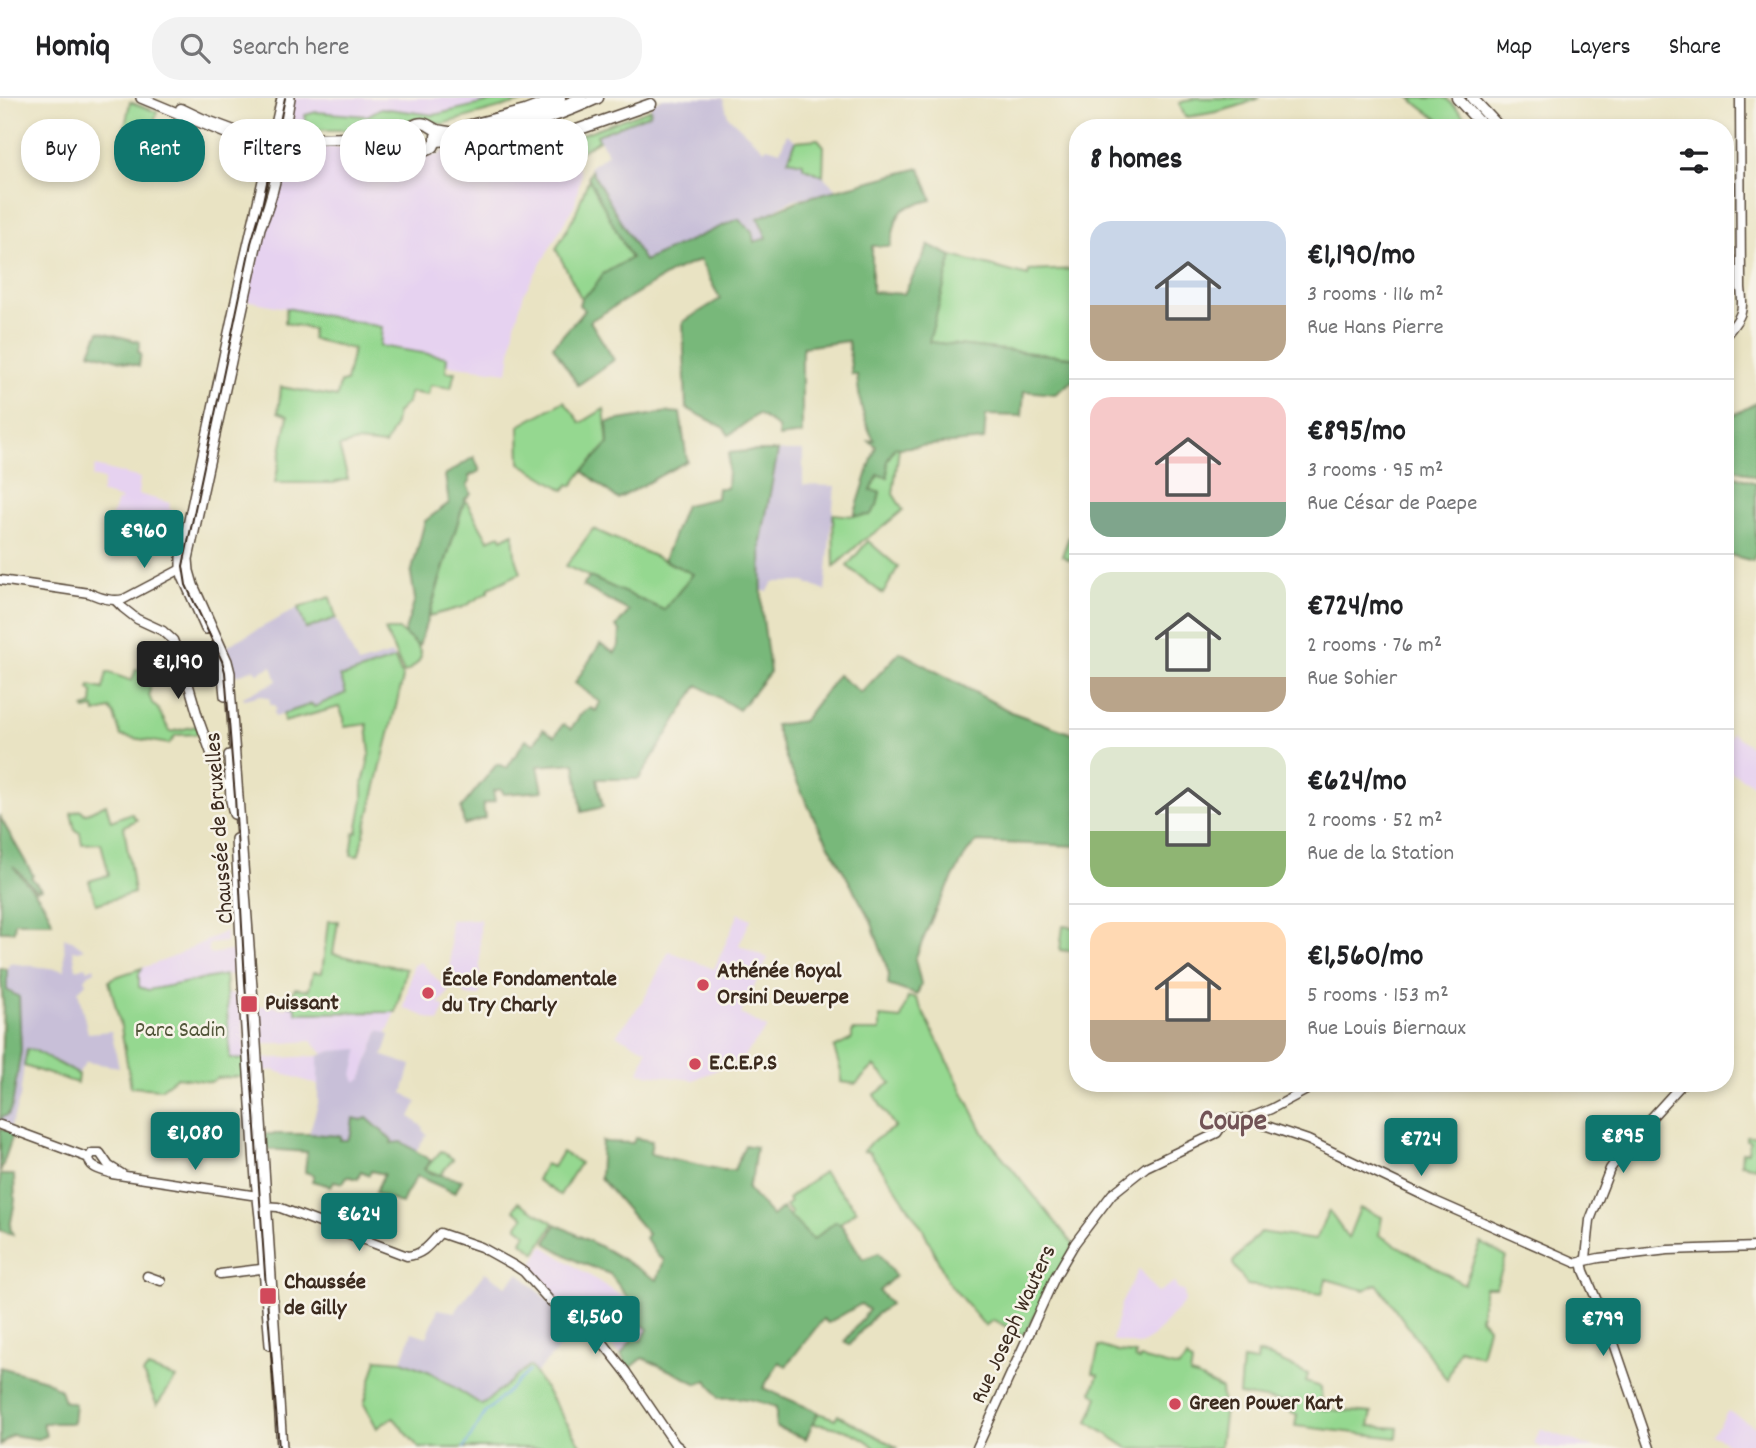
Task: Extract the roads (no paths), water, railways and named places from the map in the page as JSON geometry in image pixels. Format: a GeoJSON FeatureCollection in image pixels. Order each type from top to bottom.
{"type":"FeatureCollection","features":[{"type":"Feature","properties":{"kind":"highway"},"geometry":{"type":"LineString","coordinates":[[499,119],[561,98]]}},
{"type":"Feature","properties":{"kind":"highway"},"geometry":{"type":"LineString","coordinates":[[545,119],[598,98]]}},
{"type":"Feature","properties":{"kind":"highway"},"geometry":{"type":"LineString","coordinates":[[1455,98],[1476,119]]}},
{"type":"Feature","properties":{"kind":"highway"},"geometry":{"type":"LineString","coordinates":[[1472,98],[1492,119]]}},
{"type":"Feature","properties":{"kind":"highway"},"geometry":{"type":"LineString","coordinates":[[522,119],[578,99]]}},
{"type":"Feature","properties":{"kind":"highway"},"geometry":{"type":"LineString","coordinates":[[588,126],[651,101]]}},
{"type":"Feature","properties":{"kind":"highway"},"geometry":{"type":"LineString","coordinates":[[180,111],[219,125]]}},
{"type":"Feature","properties":{"kind":"highway"},"geometry":{"type":"LineString","coordinates":[[426,124],[435,135],[431,149],[426,151]]}},
{"type":"Feature","properties":{"kind":"highway"},"geometry":{"type":"LineString","coordinates":[[435,135],[440,135]]}},
{"type":"Feature","properties":{"kind":"main road"},"geometry":{"type":"LineString","coordinates":[[141,98],[219,123]]}},
{"type":"Feature","properties":{"kind":"main road","name":"Chaussée de Bruxelles"},"geometry":{"type":"LineString","coordinates":[[280,119],[282,98]]}},
{"type":"Feature","properties":{"kind":"main road","name":"Chaussée de Bruxelles"},"geometry":{"type":"LineString","coordinates":[[283,119],[290,98]]}},
{"type":"Feature","properties":{"kind":"main road"},"geometry":{"type":"LineString","coordinates":[[180,111],[219,129]]}},
{"type":"Feature","properties":{"kind":"main road","name":"Chaussée de Bruxelles"},"geometry":{"type":"LineString","coordinates":[[258,1134],[242,976],[235,824],[231,801],[234,785],[221,661],[181,569],[185,536],[267,182]]}},
{"type":"Feature","properties":{"kind":"main road","name":"Chaussée de Bruxelles"},"geometry":{"type":"LineString","coordinates":[[262,1206],[258,1196],[258,1134],[230,673],[188,567],[197,512],[257,239],[271,200],[273,182]]}},
{"type":"Feature","properties":{"kind":"main road","name":"Chaussée de Bruxelles"},"geometry":{"type":"LineString","coordinates":[[258,1151],[282,1448]]}},
{"type":"Feature","properties":{"kind":"main road","name":"Chaussée de Bruxelles"},"geometry":{"type":"LineString","coordinates":[[267,1268],[276,1448]]}},
{"type":"Feature","properties":{"kind":"street"},"geometry":{"type":"LineString","coordinates":[[1734,325],[1744,303],[1741,288],[1740,98]]}},
{"type":"Feature","properties":{"kind":"street"},"geometry":{"type":"LineString","coordinates":[[0,580],[89,593],[117,601],[181,569]]}},
{"type":"Feature","properties":{"kind":"street"},"geometry":{"type":"LineString","coordinates":[[117,601],[137,619],[163,631],[173,640],[222,784],[234,785]]}},
{"type":"Feature","properties":{"kind":"street","name":"Rue Joseph Wauters"},"geometry":{"type":"LineString","coordinates":[[978,1448],[1055,1277],[1091,1220],[1112,1194],[1129,1179],[1160,1160],[1217,1133],[1226,1120],[1247,1119],[1302,1092]]}},
{"type":"Feature","properties":{"kind":"street"},"geometry":{"type":"LineString","coordinates":[[1582,1262],[1586,1258],[1590,1220],[1610,1168],[1675,1092]]}},
{"type":"Feature","properties":{"kind":"street"},"geometry":{"type":"LineString","coordinates":[[1257,1114],[1261,1124],[1308,1140],[1576,1263],[1668,1250],[1756,1247]]}},
{"type":"Feature","properties":{"kind":"street"},"geometry":{"type":"LineString","coordinates":[[0,1125],[89,1158]]}},
{"type":"Feature","properties":{"kind":"street"},"geometry":{"type":"LineString","coordinates":[[129,1176],[113,1169],[98,1152],[92,1153],[89,1158],[89,1164],[112,1174],[258,1196]]}},
{"type":"Feature","properties":{"kind":"street"},"geometry":{"type":"LineString","coordinates":[[97,1168],[103,1165],[104,1158]]}},
{"type":"Feature","properties":{"kind":"street"},"geometry":{"type":"LineString","coordinates":[[262,1206],[278,1207],[407,1256],[415,1256],[424,1251],[440,1233],[493,1253],[524,1272],[550,1301],[604,1344],[680,1448]]}},
{"type":"Feature","properties":{"kind":"street"},"geometry":{"type":"LineString","coordinates":[[1582,1262],[1608,1326],[1650,1448]]}},
{"type":"Feature","properties":{"kind":"street"},"geometry":{"type":"LineString","coordinates":[[220,1274],[267,1268]]}},
{"type":"Feature","properties":{"kind":"street"},"geometry":{"type":"LineString","coordinates":[[147,1276],[161,1281]]}},
{"type":"Feature","properties":{"kind":"waterway"},"geometry":{"type":"LineString","coordinates":[[464,1448],[485,1413],[529,1371]]}},
{"type":"Feature","properties":{"kind":"tram line"},"geometry":{"type":"LineString","coordinates":[[279,1448],[225,672],[186,585],[183,566],[251,243],[262,206],[285,98]]}},
{"type":"Feature","properties":{"kind":"place","name":"Athénée Royal Orsini Dewerpe"},"geometry":{"type":"Point","coordinates":[703,985]}},
{"type":"Feature","properties":{"kind":"place","name":"École Fondamentale du Try Charly"},"geometry":{"type":"Point","coordinates":[428,993]}},
{"type":"Feature","properties":{"kind":"place","name":"Puissant"},"geometry":{"type":"Point","coordinates":[249,1004]}},
{"type":"Feature","properties":{"kind":"place","name":"E.C.E.P.S"},"geometry":{"type":"Point","coordinates":[695,1064]}},
{"type":"Feature","properties":{"kind":"place","name":"Chaussée de Gilly"},"geometry":{"type":"Point","coordinates":[268,1296]}},
{"type":"Feature","properties":{"kind":"place","name":"Green Power Kart"},"geometry":{"type":"Point","coordinates":[1175,1404]}},
{"type":"Feature","properties":{"kind":"district","name":"Coupe"},"geometry":{"type":"Point","coordinates":[1233,1123]}},
{"type":"Feature","properties":{"kind":"park label","name":"Parc Sadin"},"geometry":{"type":"Point","coordinates":[180,1031]}}]}
